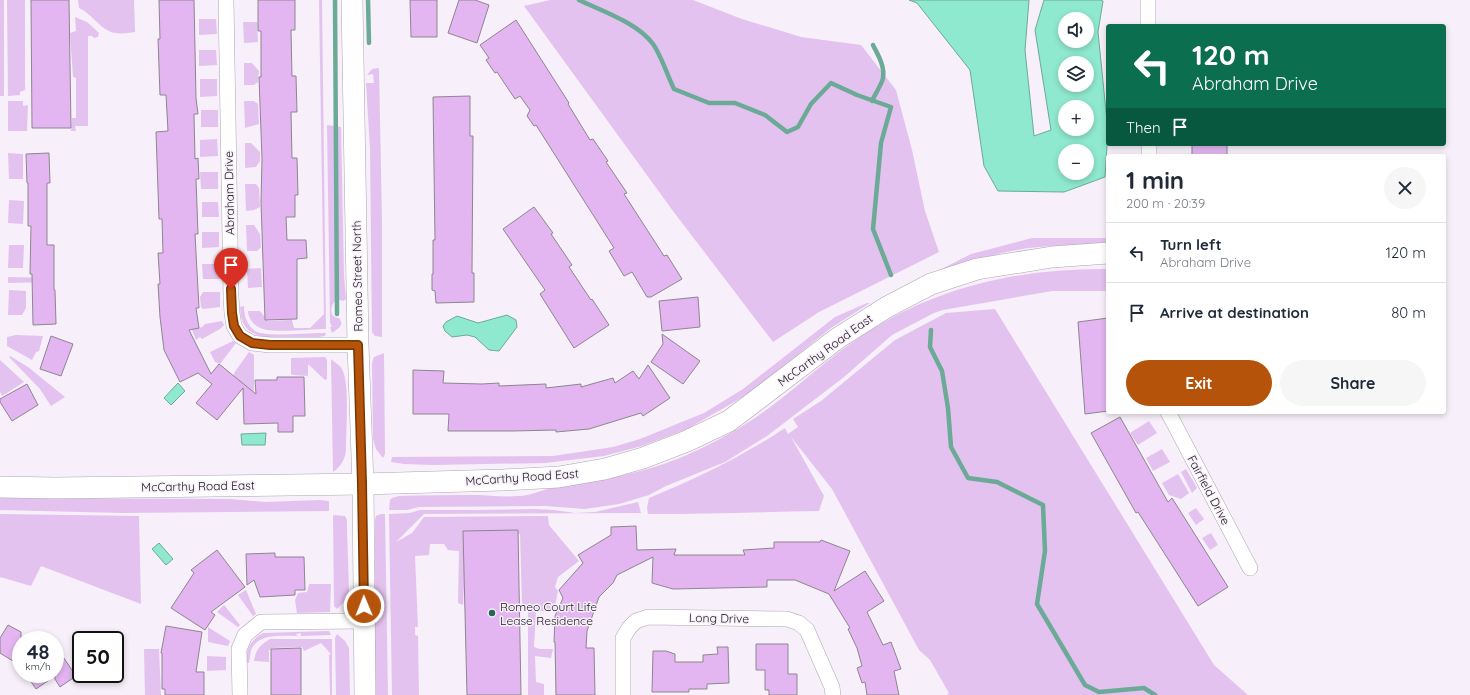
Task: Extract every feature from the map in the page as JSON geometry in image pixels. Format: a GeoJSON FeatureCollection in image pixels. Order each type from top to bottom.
{"type":"FeatureCollection","features":[{"type":"Feature","properties":{"kind":"street","name":"Abraham Drive"},"geometry":{"type":"LineString","coordinates":[[226,0],[232,313],[234,326],[240,336],[252,343],[270,345],[358,345]]}},
{"type":"Feature","properties":{"kind":"street","name":"Romeo Street North"},"geometry":{"type":"LineString","coordinates":[[352,0],[365,695]]}},
{"type":"Feature","properties":{"kind":"street"},"geometry":{"type":"LineString","coordinates":[[1148,0],[1148,24]]}},
{"type":"Feature","properties":{"kind":"street","name":"McCarthy Road East"},"geometry":{"type":"LineString","coordinates":[[0,488],[362,484],[559,477],[605,469],[643,458],[687,442],[730,421],[838,338],[887,307],[931,284],[977,269],[1052,257],[1106,253]]}},
{"type":"Feature","properties":{"kind":"street","name":"Fairfield Drive"},"geometry":{"type":"LineString","coordinates":[[1169,414],[1250,568]]}},
{"type":"Feature","properties":{"kind":"street","name":"Long Drive"},"geometry":{"type":"LineString","coordinates":[[624,695],[623,638],[629,628],[636,621],[648,617],[658,617],[787,619],[799,623],[807,630],[832,686],[833,695]]}},
{"type":"Feature","properties":{"kind":"street"},"geometry":{"type":"LineString","coordinates":[[240,695],[239,649],[245,635],[261,622],[364,621]]}},
{"type":"Feature","properties":{"kind":"shaded area"},"geometry":{"type":"Polygon","coordinates":[[[0,0],[4,0],[4,96],[0,96],[0,0]]]}},
{"type":"Feature","properties":{"kind":"shaded area"},"geometry":{"type":"Polygon","coordinates":[[[7,0],[25,0],[25,90],[20,92],[20,95],[8,96],[7,0]]]}},
{"type":"Feature","properties":{"kind":"shaded area"},"geometry":{"type":"Polygon","coordinates":[[[78,0],[134,0],[135,32],[118,33],[105,29],[79,8],[78,0]]]}},
{"type":"Feature","properties":{"kind":"shaded area"},"geometry":{"type":"Polygon","coordinates":[[[319,0],[322,0],[326,329],[284,331],[269,330],[255,325],[249,317],[248,311],[260,311],[268,321],[292,320],[294,328],[310,328],[324,314],[319,0]]]}},
{"type":"Feature","properties":{"kind":"shaded area"},"geometry":{"type":"Polygon","coordinates":[[[550,0],[693,0],[742,19],[801,37],[861,45],[896,90],[912,150],[925,211],[939,252],[819,312],[773,342],[673,211],[524,6],[550,0]]]}},
{"type":"Feature","properties":{"kind":"shaded area"},"geometry":{"type":"Polygon","coordinates":[[[909,0],[1029,0],[1025,50],[1034,136],[1051,130],[1035,30],[1044,0],[1103,1],[1098,32],[1106,111],[1107,146],[1105,177],[1064,192],[998,191],[984,166],[970,70],[917,3],[909,0]]]}},
{"type":"Feature","properties":{"kind":"shaded area"},"geometry":{"type":"Polygon","coordinates":[[[75,17],[87,22],[99,33],[98,37],[94,38],[92,36],[88,36],[88,126],[75,126],[76,131],[71,131],[72,118],[76,118],[76,78],[73,77],[70,33],[76,31],[75,17]]]}},
{"type":"Feature","properties":{"kind":"shaded area"},"geometry":{"type":"Polygon","coordinates":[[[199,19],[216,19],[217,34],[199,35],[199,19]]]}},
{"type":"Feature","properties":{"kind":"shaded area"},"geometry":{"type":"Polygon","coordinates":[[[243,22],[257,22],[258,42],[244,43],[243,22]]]}},
{"type":"Feature","properties":{"kind":"shaded area"},"geometry":{"type":"Polygon","coordinates":[[[199,50],[216,50],[217,65],[199,66],[199,50]]]}},
{"type":"Feature","properties":{"kind":"shaded area"},"geometry":{"type":"Polygon","coordinates":[[[244,63],[252,63],[259,71],[258,82],[254,85],[244,85],[244,63]]]}},
{"type":"Feature","properties":{"kind":"shaded area"},"geometry":{"type":"Polygon","coordinates":[[[379,68],[382,219],[382,337],[375,336],[372,332],[370,149],[366,83],[374,83],[373,74],[367,75],[372,69],[379,68]]]}},
{"type":"Feature","properties":{"kind":"shaded area"},"geometry":{"type":"Polygon","coordinates":[[[200,79],[217,79],[217,96],[200,97],[200,79]]]}},
{"type":"Feature","properties":{"kind":"shaded area"},"geometry":{"type":"Polygon","coordinates":[[[8,101],[23,101],[23,106],[28,105],[27,131],[8,131],[8,101]]]}},
{"type":"Feature","properties":{"kind":"shaded area"},"geometry":{"type":"Polygon","coordinates":[[[244,101],[254,101],[258,104],[259,124],[245,128],[244,101]]]}},
{"type":"Feature","properties":{"kind":"shaded area"},"geometry":{"type":"Polygon","coordinates":[[[201,110],[218,110],[218,127],[201,127],[201,110]]]}},
{"type":"Feature","properties":{"kind":"shaded area"},"geometry":{"type":"Polygon","coordinates":[[[327,125],[341,127],[344,275],[346,299],[343,301],[337,299],[333,304],[331,310],[332,313],[335,317],[341,320],[341,325],[332,333],[330,327],[332,327],[330,323],[327,125]]]}},
{"type":"Feature","properties":{"kind":"shaded area"},"geometry":{"type":"Polygon","coordinates":[[[217,139],[218,156],[200,157],[200,140],[217,139]]]}},
{"type":"Feature","properties":{"kind":"shaded area"},"geometry":{"type":"Polygon","coordinates":[[[245,143],[251,143],[260,152],[260,161],[256,167],[245,168],[245,143]]]}},
{"type":"Feature","properties":{"kind":"shaded area"},"geometry":{"type":"Polygon","coordinates":[[[8,153],[23,154],[23,179],[9,179],[8,153]]]}},
{"type":"Feature","properties":{"kind":"shaded area"},"geometry":{"type":"Polygon","coordinates":[[[200,172],[218,172],[218,189],[201,189],[200,172]]]}},
{"type":"Feature","properties":{"kind":"shaded area"},"geometry":{"type":"Polygon","coordinates":[[[245,184],[256,184],[259,188],[260,207],[254,210],[246,211],[245,184]]]}},
{"type":"Feature","properties":{"kind":"shaded area"},"geometry":{"type":"Polygon","coordinates":[[[9,200],[24,201],[23,224],[8,223],[9,200]]]}},
{"type":"Feature","properties":{"kind":"shaded area"},"geometry":{"type":"Polygon","coordinates":[[[202,202],[218,202],[219,217],[202,217],[202,202]]]}},
{"type":"Feature","properties":{"kind":"shaded area"},"geometry":{"type":"Polygon","coordinates":[[[246,225],[254,225],[260,234],[261,247],[257,251],[247,251],[246,225]]]}},
{"type":"Feature","properties":{"kind":"shaded area"},"geometry":{"type":"Polygon","coordinates":[[[202,232],[219,232],[219,247],[202,248],[202,232]]]}},
{"type":"Feature","properties":{"kind":"shaded area"},"geometry":{"type":"Polygon","coordinates":[[[1032,238],[1106,238],[1106,245],[1029,248],[993,255],[934,273],[971,254],[1032,238]]]}},
{"type":"Feature","properties":{"kind":"shaded area"},"geometry":{"type":"Polygon","coordinates":[[[9,245],[24,245],[23,268],[8,268],[9,245]]]}},
{"type":"Feature","properties":{"kind":"shaded area"},"geometry":{"type":"Polygon","coordinates":[[[202,264],[219,264],[220,279],[203,279],[202,264]]]}},
{"type":"Feature","properties":{"kind":"shaded area"},"geometry":{"type":"Polygon","coordinates":[[[261,268],[262,287],[248,288],[247,269],[261,268]]]}},
{"type":"Feature","properties":{"kind":"shaded area"},"geometry":{"type":"Polygon","coordinates":[[[1106,269],[1106,291],[1052,291],[943,310],[934,313],[892,335],[844,377],[767,436],[725,462],[666,486],[649,495],[619,504],[585,509],[545,506],[419,507],[407,510],[389,510],[390,500],[399,496],[523,496],[551,488],[624,475],[673,461],[741,427],[760,415],[848,345],[888,320],[918,305],[948,293],[1010,277],[1043,272],[1106,269]]]}},
{"type":"Feature","properties":{"kind":"shaded area"},"geometry":{"type":"Polygon","coordinates":[[[8,277],[51,278],[50,282],[8,283],[8,277]]]}},
{"type":"Feature","properties":{"kind":"shaded area"},"geometry":{"type":"Polygon","coordinates":[[[9,290],[26,291],[26,308],[22,315],[8,315],[9,290]]]}},
{"type":"Feature","properties":{"kind":"shaded area"},"geometry":{"type":"Polygon","coordinates":[[[203,292],[220,292],[220,307],[203,309],[201,307],[200,297],[203,292]]]}},
{"type":"Feature","properties":{"kind":"shaded area"},"geometry":{"type":"Polygon","coordinates":[[[870,303],[831,328],[756,388],[736,401],[687,429],[642,446],[604,456],[545,463],[432,465],[391,462],[392,457],[553,456],[613,447],[640,439],[704,413],[743,389],[835,317],[870,303]]]}},
{"type":"Feature","properties":{"kind":"shaded area"},"geometry":{"type":"Polygon","coordinates":[[[244,306],[246,320],[255,331],[269,334],[326,333],[325,336],[312,338],[290,338],[256,334],[245,326],[241,318],[240,307],[244,306]]]}},
{"type":"Feature","properties":{"kind":"shaded area"},"geometry":{"type":"Polygon","coordinates":[[[995,309],[1214,665],[1248,695],[947,695],[949,693],[930,660],[919,650],[832,489],[791,437],[824,496],[819,511],[648,514],[647,508],[649,498],[719,466],[753,448],[785,428],[788,434],[798,427],[793,419],[821,401],[895,340],[946,313],[995,309]]]}},
{"type":"Feature","properties":{"kind":"shaded area"},"geometry":{"type":"Polygon","coordinates":[[[507,315],[516,320],[517,327],[499,351],[489,350],[475,337],[467,335],[452,337],[445,331],[443,326],[446,322],[457,316],[478,323],[507,315]]]}},
{"type":"Feature","properties":{"kind":"shaded area"},"geometry":{"type":"Polygon","coordinates":[[[222,321],[224,325],[220,329],[202,339],[200,337],[196,340],[192,330],[202,327],[205,324],[222,321]]]}},
{"type":"Feature","properties":{"kind":"shaded area"},"geometry":{"type":"Polygon","coordinates":[[[16,335],[43,336],[39,351],[36,352],[32,360],[7,346],[7,337],[16,335]]]}},
{"type":"Feature","properties":{"kind":"shaded area"},"geometry":{"type":"Polygon","coordinates":[[[233,341],[236,343],[220,364],[215,362],[210,352],[233,341]]]}},
{"type":"Feature","properties":{"kind":"shaded area"},"geometry":{"type":"Polygon","coordinates":[[[249,352],[254,355],[254,391],[233,389],[234,373],[249,352]]]}},
{"type":"Feature","properties":{"kind":"shaded area"},"geometry":{"type":"Polygon","coordinates":[[[384,353],[385,454],[383,458],[376,449],[373,439],[372,363],[374,357],[384,353]]]}},
{"type":"Feature","properties":{"kind":"shaded area"},"geometry":{"type":"Polygon","coordinates":[[[10,356],[28,367],[65,397],[51,406],[40,389],[9,357],[10,356]]]}},
{"type":"Feature","properties":{"kind":"shaded area"},"geometry":{"type":"Polygon","coordinates":[[[325,357],[327,360],[327,379],[325,380],[308,364],[308,376],[291,374],[291,358],[325,357]]]}},
{"type":"Feature","properties":{"kind":"shaded area"},"geometry":{"type":"Polygon","coordinates":[[[331,359],[341,368],[346,385],[347,396],[345,457],[333,472],[331,359]]]}},
{"type":"Feature","properties":{"kind":"shaded area"},"geometry":{"type":"Polygon","coordinates":[[[0,360],[24,382],[2,396],[0,392],[0,360]]]}},
{"type":"Feature","properties":{"kind":"shaded area"},"geometry":{"type":"Polygon","coordinates":[[[178,383],[185,391],[171,405],[164,398],[178,383]]]}},
{"type":"Feature","properties":{"kind":"shaded area"},"geometry":{"type":"Polygon","coordinates":[[[1149,421],[1157,433],[1138,445],[1130,433],[1149,421]]]}},
{"type":"Feature","properties":{"kind":"shaded area"},"geometry":{"type":"Polygon","coordinates":[[[266,433],[265,445],[242,445],[241,434],[266,433]]]}},
{"type":"Feature","properties":{"kind":"shaded area"},"geometry":{"type":"Polygon","coordinates":[[[1162,449],[1170,462],[1153,471],[1146,458],[1162,449]]]}},
{"type":"Feature","properties":{"kind":"shaded area"},"geometry":{"type":"Polygon","coordinates":[[[1186,469],[1197,488],[1192,493],[1181,472],[1186,469]]]}},
{"type":"Feature","properties":{"kind":"shaded area"},"geometry":{"type":"Polygon","coordinates":[[[1178,474],[1189,493],[1181,499],[1169,495],[1162,483],[1178,474]]]}},
{"type":"Feature","properties":{"kind":"shaded area"},"geometry":{"type":"Polygon","coordinates":[[[0,498],[231,499],[266,502],[319,500],[329,501],[329,511],[122,513],[0,510],[0,498]]]}},
{"type":"Feature","properties":{"kind":"shaded area"},"geometry":{"type":"Polygon","coordinates":[[[638,502],[641,513],[424,514],[396,542],[412,533],[424,517],[548,516],[549,525],[579,561],[558,577],[555,587],[558,591],[554,611],[536,611],[534,647],[540,649],[553,649],[551,658],[535,656],[536,682],[544,684],[544,695],[528,695],[528,606],[522,604],[520,534],[466,540],[463,605],[458,603],[459,551],[448,550],[444,544],[430,544],[429,555],[415,556],[418,627],[415,627],[415,635],[418,636],[419,695],[392,695],[389,514],[410,513],[420,510],[535,509],[575,513],[595,512],[638,502]]]}},
{"type":"Feature","properties":{"kind":"shaded area"},"geometry":{"type":"Polygon","coordinates":[[[1196,508],[1204,519],[1196,525],[1188,513],[1196,508]]]}},
{"type":"Feature","properties":{"kind":"shaded area"},"geometry":{"type":"Polygon","coordinates":[[[0,514],[139,516],[141,604],[41,566],[31,586],[0,577],[0,514]]]}},
{"type":"Feature","properties":{"kind":"shaded area"},"geometry":{"type":"Polygon","coordinates":[[[385,514],[388,695],[375,695],[375,520],[376,516],[385,514]]]}},
{"type":"Feature","properties":{"kind":"shaded area"},"geometry":{"type":"Polygon","coordinates":[[[333,515],[345,516],[347,520],[349,591],[345,601],[337,609],[334,606],[333,515]]]}},
{"type":"Feature","properties":{"kind":"shaded area"},"geometry":{"type":"Polygon","coordinates":[[[1211,533],[1218,545],[1210,550],[1202,538],[1211,533]]]}},
{"type":"Feature","properties":{"kind":"shaded area"},"geometry":{"type":"Polygon","coordinates":[[[159,543],[173,559],[166,565],[152,549],[159,543]]]}},
{"type":"Feature","properties":{"kind":"shaded area"},"geometry":{"type":"Polygon","coordinates":[[[309,584],[331,584],[330,612],[297,613],[295,600],[298,593],[307,592],[309,584]]]}},
{"type":"Feature","properties":{"kind":"shaded area"},"geometry":{"type":"Polygon","coordinates":[[[246,590],[256,614],[253,616],[238,595],[246,590]]]}},
{"type":"Feature","properties":{"kind":"shaded area"},"geometry":{"type":"Polygon","coordinates":[[[224,605],[240,625],[238,627],[217,612],[224,605]]]}},
{"type":"Feature","properties":{"kind":"shaded area"},"geometry":{"type":"Polygon","coordinates":[[[208,627],[230,641],[228,646],[208,642],[208,627]]]}},
{"type":"Feature","properties":{"kind":"shaded area"},"geometry":{"type":"Polygon","coordinates":[[[329,631],[331,635],[301,636],[301,633],[296,634],[297,636],[277,636],[264,638],[254,645],[251,650],[249,663],[245,662],[250,645],[263,633],[329,631]]]}},
{"type":"Feature","properties":{"kind":"shaded area"},"geometry":{"type":"Polygon","coordinates":[[[337,634],[345,641],[349,648],[350,695],[336,695],[335,638],[337,634]]]}},
{"type":"Feature","properties":{"kind":"shaded area"},"geometry":{"type":"Polygon","coordinates":[[[270,639],[332,639],[332,695],[330,695],[329,655],[331,654],[321,643],[304,651],[302,647],[273,648],[269,650],[269,662],[254,661],[259,648],[270,639]]]}},
{"type":"Feature","properties":{"kind":"shaded area"},"geometry":{"type":"Polygon","coordinates":[[[144,649],[159,649],[161,695],[145,695],[144,649]]]}},
{"type":"Feature","properties":{"kind":"shaded area"},"geometry":{"type":"Polygon","coordinates":[[[207,656],[226,657],[226,670],[207,671],[207,656]]]}},
{"type":"Feature","properties":{"kind":"building"},"geometry":{"type":"Polygon","coordinates":[[[31,0],[69,0],[71,128],[32,128],[31,0]]]}},
{"type":"Feature","properties":{"kind":"building"},"geometry":{"type":"Polygon","coordinates":[[[159,0],[194,0],[196,98],[198,114],[194,114],[195,159],[198,158],[199,179],[196,179],[198,234],[195,234],[199,308],[196,308],[199,328],[189,330],[211,374],[219,364],[256,394],[255,380],[277,380],[277,377],[304,377],[305,416],[293,416],[293,432],[278,432],[278,423],[244,424],[243,388],[217,420],[196,403],[212,384],[198,373],[180,382],[164,350],[158,284],[160,284],[158,253],[163,253],[162,219],[159,219],[156,132],[168,131],[166,95],[160,95],[158,39],[160,39],[159,0]]]}},
{"type":"Feature","properties":{"kind":"building"},"geometry":{"type":"Polygon","coordinates":[[[258,0],[295,0],[295,30],[291,30],[292,76],[296,76],[297,112],[291,112],[292,158],[297,158],[298,195],[295,195],[295,217],[286,217],[287,240],[306,240],[307,258],[297,259],[297,319],[265,320],[259,77],[261,77],[261,31],[258,31],[258,0]]]}},
{"type":"Feature","properties":{"kind":"building"},"geometry":{"type":"Polygon","coordinates":[[[410,0],[437,0],[437,37],[411,37],[410,0]]]}},
{"type":"Feature","properties":{"kind":"building"},"geometry":{"type":"Polygon","coordinates":[[[459,0],[475,0],[489,5],[477,43],[448,33],[459,0]]]}},
{"type":"Feature","properties":{"kind":"building"},"geometry":{"type":"Polygon","coordinates":[[[516,20],[569,103],[568,104],[590,140],[593,139],[608,161],[606,162],[627,193],[624,194],[664,256],[667,255],[682,279],[651,297],[647,297],[632,272],[624,276],[609,251],[614,248],[536,125],[534,126],[527,116],[530,110],[520,96],[515,99],[497,72],[495,73],[486,60],[489,58],[480,45],[516,20]]]}},
{"type":"Feature","properties":{"kind":"building"},"geometry":{"type":"Polygon","coordinates":[[[470,96],[470,136],[473,136],[472,273],[474,273],[474,302],[436,303],[435,291],[432,290],[433,240],[435,240],[433,97],[470,96]]]}},
{"type":"Feature","properties":{"kind":"building"},"geometry":{"type":"Polygon","coordinates":[[[1192,146],[1227,146],[1227,154],[1192,154],[1192,146]]]}},
{"type":"Feature","properties":{"kind":"building"},"geometry":{"type":"Polygon","coordinates":[[[49,153],[50,183],[47,183],[47,245],[54,245],[56,324],[33,325],[32,274],[30,274],[31,226],[28,226],[26,154],[49,153]]]}},
{"type":"Feature","properties":{"kind":"building"},"geometry":{"type":"Polygon","coordinates":[[[534,207],[553,233],[551,234],[572,265],[569,267],[609,325],[574,348],[540,294],[545,290],[503,229],[534,207]]]}},
{"type":"Feature","properties":{"kind":"building"},"geometry":{"type":"Polygon","coordinates":[[[698,297],[700,327],[662,331],[659,301],[698,297]]]}},
{"type":"Feature","properties":{"kind":"building"},"geometry":{"type":"Polygon","coordinates":[[[1106,318],[1106,411],[1085,414],[1078,322],[1106,318]]]}},
{"type":"Feature","properties":{"kind":"building"},"geometry":{"type":"Polygon","coordinates":[[[662,334],[700,361],[683,384],[651,362],[663,344],[662,334]]]}},
{"type":"Feature","properties":{"kind":"building"},"geometry":{"type":"Polygon","coordinates":[[[51,336],[73,344],[61,376],[40,369],[51,336]]]}},
{"type":"Feature","properties":{"kind":"building"},"geometry":{"type":"Polygon","coordinates":[[[648,365],[670,398],[643,416],[641,413],[589,429],[556,432],[556,430],[448,431],[449,414],[413,414],[413,370],[444,371],[443,383],[499,383],[499,386],[546,384],[546,388],[581,384],[581,387],[613,378],[615,383],[633,371],[639,379],[648,365]]]}},
{"type":"Feature","properties":{"kind":"building"},"geometry":{"type":"Polygon","coordinates":[[[27,384],[38,405],[12,421],[0,402],[0,399],[27,384]]]}},
{"type":"Feature","properties":{"kind":"building"},"geometry":{"type":"Polygon","coordinates":[[[1120,417],[1168,502],[1172,498],[1228,587],[1198,606],[1138,512],[1136,513],[1091,433],[1120,417]]]}},
{"type":"Feature","properties":{"kind":"building"},"geometry":{"type":"Polygon","coordinates":[[[636,526],[637,550],[676,549],[674,555],[745,555],[743,550],[774,548],[774,542],[820,542],[821,540],[850,551],[834,591],[865,571],[884,601],[867,612],[883,645],[891,642],[901,669],[894,671],[899,695],[867,695],[865,682],[862,683],[857,668],[862,666],[857,648],[848,629],[850,628],[829,594],[795,580],[767,580],[767,587],[673,589],[652,583],[653,557],[617,575],[613,583],[599,597],[587,631],[586,648],[594,648],[595,695],[556,695],[554,642],[555,616],[563,598],[559,590],[583,563],[578,555],[611,535],[611,527],[636,526]]]}},
{"type":"Feature","properties":{"kind":"building","name":"Romeo Court Life Lease Residence"},"geometry":{"type":"Polygon","coordinates":[[[518,530],[521,695],[467,695],[463,531],[518,530]]]}},
{"type":"Feature","properties":{"kind":"building"},"geometry":{"type":"Polygon","coordinates":[[[217,550],[245,587],[211,612],[215,615],[205,630],[171,608],[194,573],[191,570],[217,550]]]}},
{"type":"Feature","properties":{"kind":"building"},"geometry":{"type":"Polygon","coordinates":[[[275,553],[275,557],[304,557],[305,590],[295,590],[295,595],[260,597],[254,580],[247,585],[246,554],[275,553]]]}},
{"type":"Feature","properties":{"kind":"building"},"geometry":{"type":"Polygon","coordinates":[[[8,625],[19,631],[12,631],[12,660],[0,653],[0,638],[8,625]]]}},
{"type":"Feature","properties":{"kind":"building"},"geometry":{"type":"Polygon","coordinates":[[[166,626],[202,632],[196,672],[204,672],[204,695],[165,695],[165,689],[162,689],[161,653],[166,626]]]}},
{"type":"Feature","properties":{"kind":"building"},"geometry":{"type":"Polygon","coordinates":[[[756,644],[788,644],[788,674],[797,674],[797,695],[769,695],[769,690],[765,690],[765,670],[756,670],[756,644]]]}},
{"type":"Feature","properties":{"kind":"building"},"geometry":{"type":"Polygon","coordinates":[[[717,647],[728,647],[729,683],[707,684],[707,689],[689,689],[689,692],[652,692],[653,651],[666,651],[675,654],[675,662],[703,662],[703,655],[718,654],[717,647]]]}},
{"type":"Feature","properties":{"kind":"building"},"geometry":{"type":"Polygon","coordinates":[[[301,648],[301,695],[271,695],[271,649],[301,648]]]}},
{"type":"Feature","properties":{"kind":"building"},"geometry":{"type":"Polygon","coordinates":[[[64,658],[72,670],[72,679],[60,687],[58,683],[64,683],[64,658]]]}},
{"type":"Feature","properties":{"kind":"building"},"geometry":{"type":"Polygon","coordinates":[[[32,683],[45,683],[36,689],[32,683]]]}},
{"type":"Feature","properties":{"kind":"waterway"},"geometry":{"type":"LineString","coordinates":[[335,0],[337,314]]}},
{"type":"Feature","properties":{"kind":"waterway"},"geometry":{"type":"LineString","coordinates":[[368,0],[369,43]]}},
{"type":"Feature","properties":{"kind":"waterway"},"geometry":{"type":"LineString","coordinates":[[579,0],[619,18],[646,37],[653,44],[659,54],[674,89],[709,103],[735,103],[765,115],[787,132],[798,127],[811,104],[831,83],[857,95],[891,107],[881,143],[873,229],[891,275]]}},
{"type":"Feature","properties":{"kind":"waterway"},"geometry":{"type":"LineString","coordinates":[[872,101],[883,78],[881,61],[873,45]]}},
{"type":"Feature","properties":{"kind":"waterway"},"geometry":{"type":"LineString","coordinates":[[931,330],[930,347],[942,371],[948,408],[951,447],[968,478],[997,482],[1043,505],[1045,551],[1037,604],[1085,685],[1099,692],[1144,688],[1155,695]]}},
{"type":"Feature","properties":{"kind":"place","name":"Romeo Court Life Lease Residence"},"geometry":{"type":"Point","coordinates":[492,613]}},
{"type":"Feature","properties":{"kind":"route"},"geometry":{"type":"LineString","coordinates":[[231,289],[234,326],[240,336],[252,343],[270,345],[358,345],[364,606]]}}]}
